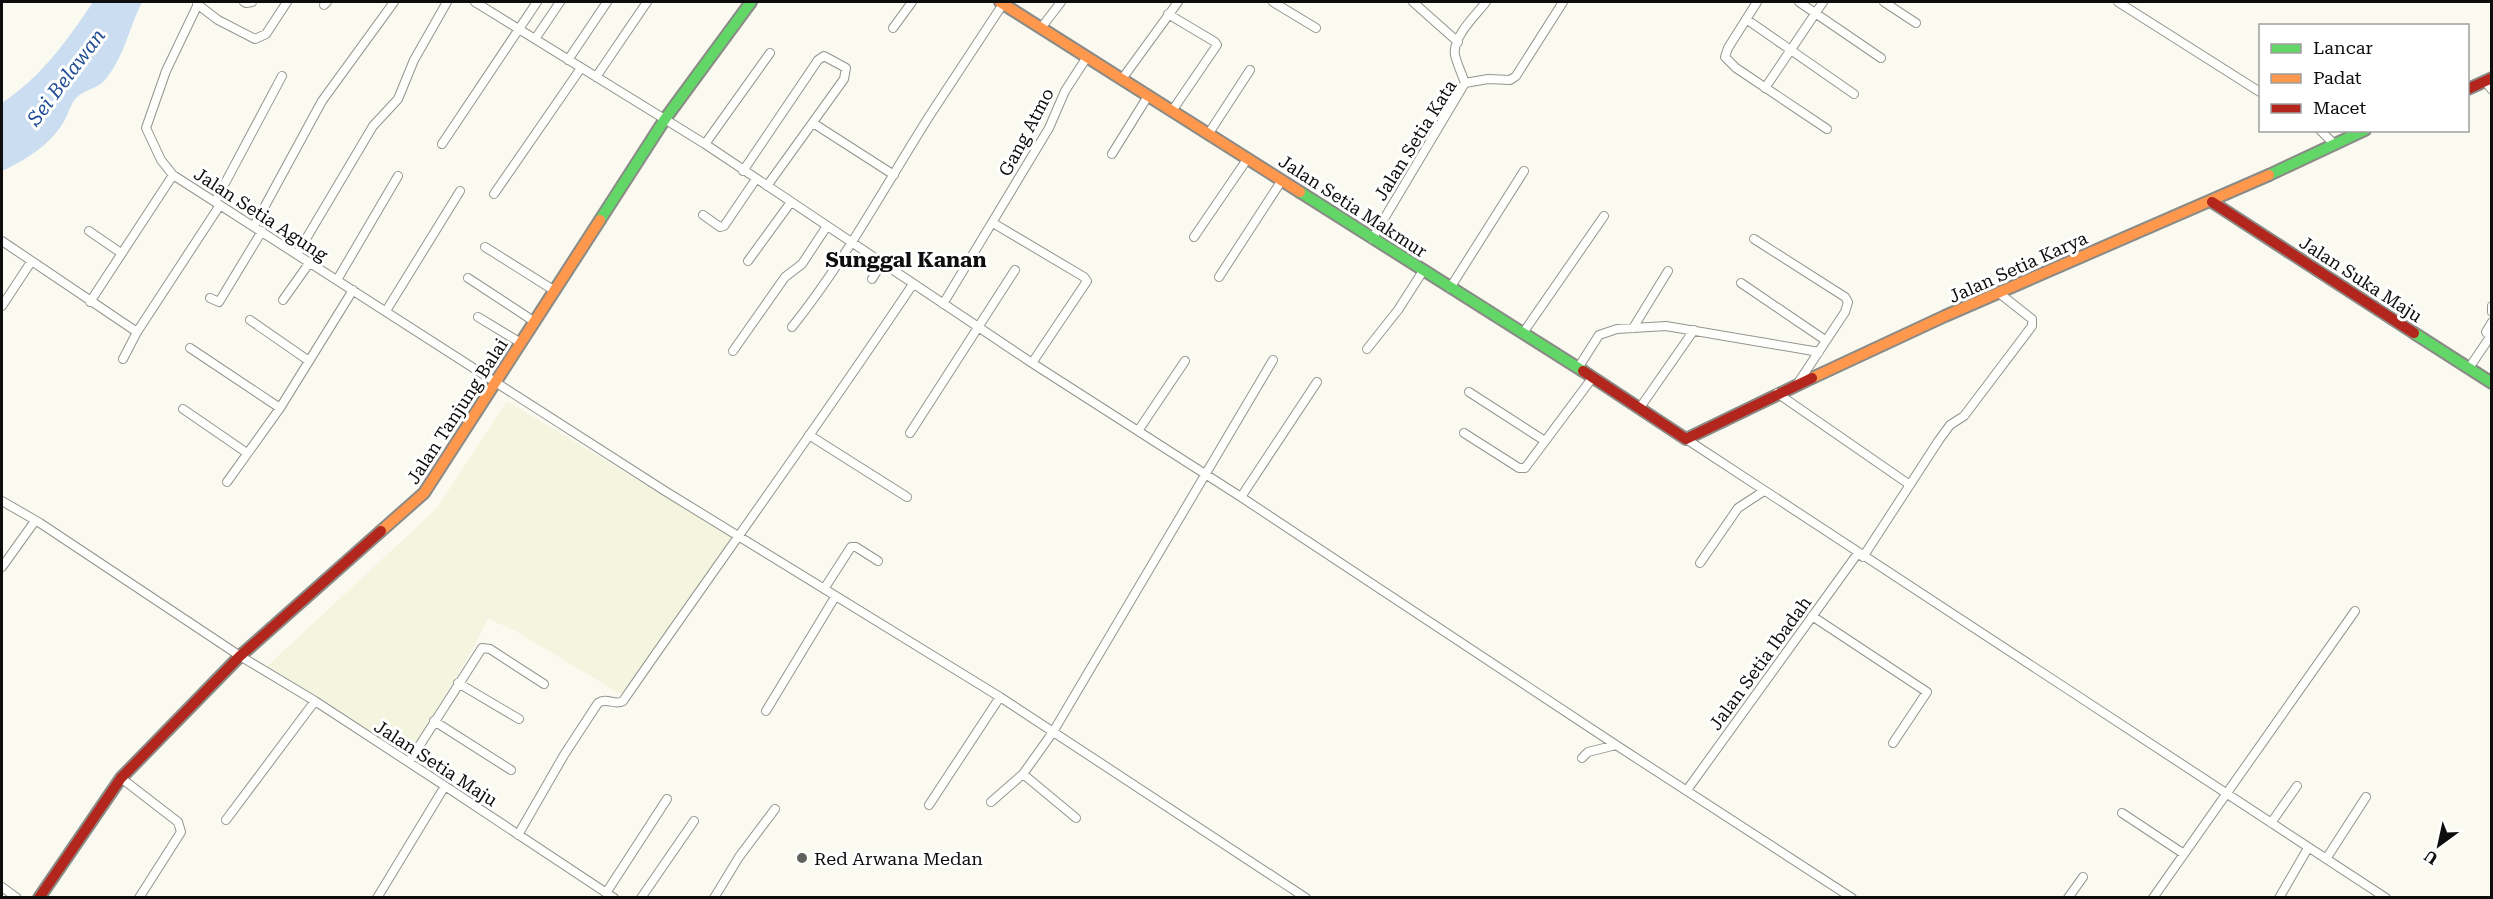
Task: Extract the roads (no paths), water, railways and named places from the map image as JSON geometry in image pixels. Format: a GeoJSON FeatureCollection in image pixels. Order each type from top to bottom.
{"type":"FeatureCollection","features":[{"type":"Feature","properties":{"kind":"main road","name":"Jalan Tanjung Balai"},"geometry":{"type":"LineString","coordinates":[[39,897],[121,778],[240,656],[424,493],[666,119],[752,2]]}},
{"type":"Feature","properties":{"kind":"main road","name":"Jalan Setia Makmur"},"geometry":{"type":"LineString","coordinates":[[1002,3],[1578,368],[1686,439]]}},
{"type":"Feature","properties":{"kind":"main road"},"geometry":{"type":"LineString","coordinates":[[2469,89],[2489,83]]}},
{"type":"Feature","properties":{"kind":"main road","name":"Jalan Setia Karya"},"geometry":{"type":"LineString","coordinates":[[1686,439],[1777,393],[2092,251],[2212,202],[2360,132]]}},
{"type":"Feature","properties":{"kind":"main road","name":"Jalan Suka Maju"},"geometry":{"type":"LineString","coordinates":[[2212,202],[2492,383]]}},
{"type":"Feature","properties":{"kind":"street"},"geometry":{"type":"LineString","coordinates":[[244,2],[252,2]]}},
{"type":"Feature","properties":{"kind":"street"},"geometry":{"type":"LineString","coordinates":[[198,3],[218,20],[255,39],[266,34],[287,2]]}},
{"type":"Feature","properties":{"kind":"street"},"geometry":{"type":"LineString","coordinates":[[254,226],[322,101],[394,2]]}},
{"type":"Feature","properties":{"kind":"street"},"geometry":{"type":"LineString","coordinates":[[297,254],[373,126],[398,99],[414,60],[447,2]]}},
{"type":"Feature","properties":{"kind":"street"},"geometry":{"type":"LineString","coordinates":[[476,2],[705,144],[1032,363],[1241,496],[1616,745],[1852,897]]}},
{"type":"Feature","properties":{"kind":"street"},"geometry":{"type":"LineString","coordinates":[[442,144],[484,77],[537,2]]}},
{"type":"Feature","properties":{"kind":"street"},"geometry":{"type":"LineString","coordinates":[[535,39],[560,2]]}},
{"type":"Feature","properties":{"kind":"street"},"geometry":{"type":"LineString","coordinates":[[568,60],[607,2]]}},
{"type":"Feature","properties":{"kind":"street"},"geometry":{"type":"LineString","coordinates":[[596,77],[647,2]]}},
{"type":"Feature","properties":{"kind":"street"},"geometry":{"type":"LineString","coordinates":[[893,28],[912,2]]}},
{"type":"Feature","properties":{"kind":"street"},"geometry":{"type":"LineString","coordinates":[[1041,28],[1061,2]]}},
{"type":"Feature","properties":{"kind":"street"},"geometry":{"type":"LineString","coordinates":[[1122,79],[1178,2]]}},
{"type":"Feature","properties":{"kind":"street"},"geometry":{"type":"LineString","coordinates":[[1273,2],[1316,28]]}},
{"type":"Feature","properties":{"kind":"street"},"geometry":{"type":"LineString","coordinates":[[1413,2],[1458,42]]}},
{"type":"Feature","properties":{"kind":"street"},"geometry":{"type":"LineString","coordinates":[[1465,83],[1455,49],[1486,2]]}},
{"type":"Feature","properties":{"kind":"street","name":"Jalan Setia Kata"},"geometry":{"type":"LineString","coordinates":[[1372,239],[1465,83],[1488,79],[1510,80],[1516,76],[1563,2]]}},
{"type":"Feature","properties":{"kind":"street"},"geometry":{"type":"LineString","coordinates":[[1757,2],[1728,48],[1725,57],[1727,62],[1827,129]]}},
{"type":"Feature","properties":{"kind":"street"},"geometry":{"type":"LineString","coordinates":[[1799,2],[1881,58]]}},
{"type":"Feature","properties":{"kind":"street"},"geometry":{"type":"LineString","coordinates":[[1765,88],[1823,2]]}},
{"type":"Feature","properties":{"kind":"street"},"geometry":{"type":"LineString","coordinates":[[1884,2],[1916,23]]}},
{"type":"Feature","properties":{"kind":"street"},"geometry":{"type":"LineString","coordinates":[[2118,2],[2259,91]]}},
{"type":"Feature","properties":{"kind":"street","name":"Jalan Setia Agung"},"geometry":{"type":"LineString","coordinates":[[198,3],[166,71],[146,128],[160,160],[173,175],[665,491],[1000,697],[1306,897]]}},
{"type":"Feature","properties":{"kind":"street"},"geometry":{"type":"LineString","coordinates":[[792,327],[817,296],[852,243],[1002,3]]}},
{"type":"Feature","properties":{"kind":"street"},"geometry":{"type":"LineString","coordinates":[[1168,14],[1217,45],[1172,111]]}},
{"type":"Feature","properties":{"kind":"street"},"geometry":{"type":"LineString","coordinates":[[1746,19],[1854,94]]}},
{"type":"Feature","properties":{"kind":"street"},"geometry":{"type":"LineString","coordinates":[[705,144],[770,52]]}},
{"type":"Feature","properties":{"kind":"street"},"geometry":{"type":"LineString","coordinates":[[743,171],[783,108],[814,66],[824,56],[839,63],[846,68],[846,73],[767,186]]}},
{"type":"Feature","properties":{"kind":"street","name":"Gang Atmo"},"geometry":{"type":"LineString","coordinates":[[943,304],[1049,128],[1065,91],[1087,57]]}},
{"type":"Feature","properties":{"kind":"street"},"geometry":{"type":"LineString","coordinates":[[494,194],[581,68]]}},
{"type":"Feature","properties":{"kind":"street"},"geometry":{"type":"LineString","coordinates":[[1209,133],[1250,70]]}},
{"type":"Feature","properties":{"kind":"street"},"geometry":{"type":"LineString","coordinates":[[123,358],[217,204],[282,76]]}},
{"type":"Feature","properties":{"kind":"street"},"geometry":{"type":"LineString","coordinates":[[1112,154],[1148,96]]}},
{"type":"Feature","properties":{"kind":"street"},"geometry":{"type":"LineString","coordinates":[[813,123],[894,175]]}},
{"type":"Feature","properties":{"kind":"street"},"geometry":{"type":"LineString","coordinates":[[2322,132],[2333,143]]}},
{"type":"Feature","properties":{"kind":"street"},"geometry":{"type":"LineString","coordinates":[[1194,237],[1248,158]]}},
{"type":"Feature","properties":{"kind":"street"},"geometry":{"type":"LineString","coordinates":[[1450,288],[1524,171]]}},
{"type":"Feature","properties":{"kind":"street"},"geometry":{"type":"LineString","coordinates":[[90,302],[173,175]]}},
{"type":"Feature","properties":{"kind":"street"},"geometry":{"type":"LineString","coordinates":[[337,280],[398,176]]}},
{"type":"Feature","properties":{"kind":"street"},"geometry":{"type":"LineString","coordinates":[[703,215],[720,227],[724,226],[756,179]]}},
{"type":"Feature","properties":{"kind":"street"},"geometry":{"type":"LineString","coordinates":[[1219,278],[1282,180]]}},
{"type":"Feature","properties":{"kind":"street"},"geometry":{"type":"LineString","coordinates":[[386,311],[460,191]]}},
{"type":"Feature","properties":{"kind":"street"},"geometry":{"type":"LineString","coordinates":[[748,261],[791,202]]}},
{"type":"Feature","properties":{"kind":"street"},"geometry":{"type":"LineString","coordinates":[[1523,333],[1604,216]]}},
{"type":"Feature","properties":{"kind":"street"},"geometry":{"type":"LineString","coordinates":[[993,224],[1083,277],[1086,281],[1032,363]]}},
{"type":"Feature","properties":{"kind":"street"},"geometry":{"type":"LineString","coordinates":[[733,351],[785,277],[802,264],[827,226]]}},
{"type":"Feature","properties":{"kind":"street"},"geometry":{"type":"LineString","coordinates":[[89,231],[121,254]]}},
{"type":"Feature","properties":{"kind":"street"},"geometry":{"type":"LineString","coordinates":[[210,298],[219,302],[262,231]]}},
{"type":"Feature","properties":{"kind":"street"},"geometry":{"type":"LineString","coordinates":[[1754,239],[1845,297],[1848,306],[1798,384]]}},
{"type":"Feature","properties":{"kind":"street"},"geometry":{"type":"LineString","coordinates":[[2,241],[137,332]]}},
{"type":"Feature","properties":{"kind":"street"},"geometry":{"type":"LineString","coordinates":[[485,247],[555,291]]}},
{"type":"Feature","properties":{"kind":"street"},"geometry":{"type":"LineString","coordinates":[[2,306],[31,262]]}},
{"type":"Feature","properties":{"kind":"street"},"geometry":{"type":"LineString","coordinates":[[284,300],[310,262]]}},
{"type":"Feature","properties":{"kind":"street"},"geometry":{"type":"LineString","coordinates":[[872,279],[882,263]]}},
{"type":"Feature","properties":{"kind":"street"},"geometry":{"type":"LineString","coordinates":[[910,433],[1015,270]]}},
{"type":"Feature","properties":{"kind":"street"},"geometry":{"type":"LineString","coordinates":[[1367,349],[1398,310],[1423,271]]}},
{"type":"Feature","properties":{"kind":"street"},"geometry":{"type":"LineString","coordinates":[[1633,328],[1668,271]]}},
{"type":"Feature","properties":{"kind":"street"},"geometry":{"type":"LineString","coordinates":[[468,278],[535,322]]}},
{"type":"Feature","properties":{"kind":"street"},"geometry":{"type":"LineString","coordinates":[[1741,283],[1825,340]]}},
{"type":"Feature","properties":{"kind":"street"},"geometry":{"type":"LineString","coordinates":[[518,835],[564,755],[598,703],[604,700],[617,703],[623,701],[913,284]]}},
{"type":"Feature","properties":{"kind":"street"},"geometry":{"type":"LineString","coordinates":[[227,482],[280,408],[353,290]]}},
{"type":"Feature","properties":{"kind":"street","name":"Jalan Setia Ibadah"},"geometry":{"type":"LineString","coordinates":[[1687,790],[1812,616],[1861,555],[1950,425],[1964,416],[2032,326],[2032,319],[1999,293]]}},
{"type":"Feature","properties":{"kind":"street"},"geometry":{"type":"LineString","coordinates":[[2492,306],[2492,312]]}},
{"type":"Feature","properties":{"kind":"street"},"geometry":{"type":"LineString","coordinates":[[478,317],[521,343]]}},
{"type":"Feature","properties":{"kind":"street"},"geometry":{"type":"LineString","coordinates":[[250,320],[309,361]]}},
{"type":"Feature","properties":{"kind":"street"},"geometry":{"type":"LineString","coordinates":[[2469,368],[2490,337],[2486,332],[2492,322]]}},
{"type":"Feature","properties":{"kind":"street"},"geometry":{"type":"LineString","coordinates":[[1578,368],[1599,335],[1610,330],[1633,328],[1666,326],[1819,352]]}},
{"type":"Feature","properties":{"kind":"street"},"geometry":{"type":"LineString","coordinates":[[1639,409],[1694,330]]}},
{"type":"Feature","properties":{"kind":"street"},"geometry":{"type":"LineString","coordinates":[[190,348],[280,408]]}},
{"type":"Feature","properties":{"kind":"street"},"geometry":{"type":"LineString","coordinates":[[991,802],[1023,774],[1053,732],[1273,360]]}},
{"type":"Feature","properties":{"kind":"street"},"geometry":{"type":"LineString","coordinates":[[1138,431],[1185,361]]}},
{"type":"Feature","properties":{"kind":"street"},"geometry":{"type":"LineString","coordinates":[[1464,433],[1522,469],[1593,378]]}},
{"type":"Feature","properties":{"kind":"street"},"geometry":{"type":"LineString","coordinates":[[1241,496],[1317,382]]}},
{"type":"Feature","properties":{"kind":"street"},"geometry":{"type":"LineString","coordinates":[[1470,392],[1545,441]]}},
{"type":"Feature","properties":{"kind":"street"},"geometry":{"type":"LineString","coordinates":[[1777,393],[1910,485]]}},
{"type":"Feature","properties":{"kind":"street"},"geometry":{"type":"LineString","coordinates":[[183,409],[247,453]]}},
{"type":"Feature","properties":{"kind":"street"},"geometry":{"type":"LineString","coordinates":[[809,435],[908,497]]}},
{"type":"Feature","properties":{"kind":"street"},"geometry":{"type":"LineString","coordinates":[[1686,439],[2386,897]]}},
{"type":"Feature","properties":{"kind":"street"},"geometry":{"type":"LineString","coordinates":[[1700,563],[1738,508],[1764,491]]}},
{"type":"Feature","properties":{"kind":"street","name":"Jalan Setia Maju"},"geometry":{"type":"LineString","coordinates":[[2,501],[35,520],[240,656],[315,701],[614,897]]}},
{"type":"Feature","properties":{"kind":"street"},"geometry":{"type":"LineString","coordinates":[[2,567],[35,520]]}},
{"type":"Feature","properties":{"kind":"street"},"geometry":{"type":"LineString","coordinates":[[824,589],[851,547],[879,561]]}},
{"type":"Feature","properties":{"kind":"street"},"geometry":{"type":"LineString","coordinates":[[766,711],[835,597]]}},
{"type":"Feature","properties":{"kind":"street"},"geometry":{"type":"LineString","coordinates":[[2153,897],[2225,793],[2326,656],[2355,611]]}},
{"type":"Feature","properties":{"kind":"street"},"geometry":{"type":"LineString","coordinates":[[1812,616],[1927,692],[1893,743]]}},
{"type":"Feature","properties":{"kind":"street"},"geometry":{"type":"LineString","coordinates":[[409,762],[479,650],[485,647],[544,684]]}},
{"type":"Feature","properties":{"kind":"street"},"geometry":{"type":"LineString","coordinates":[[458,683],[519,719]]}},
{"type":"Feature","properties":{"kind":"street"},"geometry":{"type":"LineString","coordinates":[[929,805],[1000,697]]}},
{"type":"Feature","properties":{"kind":"street"},"geometry":{"type":"LineString","coordinates":[[226,820],[315,701]]}},
{"type":"Feature","properties":{"kind":"street"},"geometry":{"type":"LineString","coordinates":[[434,721],[511,770]]}},
{"type":"Feature","properties":{"kind":"street"},"geometry":{"type":"LineString","coordinates":[[1582,758],[1588,752],[1616,745]]}},
{"type":"Feature","properties":{"kind":"street"},"geometry":{"type":"LineString","coordinates":[[1023,774],[1076,818]]}},
{"type":"Feature","properties":{"kind":"street"},"geometry":{"type":"LineString","coordinates":[[121,778],[178,822],[180,832],[139,897]]}},
{"type":"Feature","properties":{"kind":"street"},"geometry":{"type":"LineString","coordinates":[[377,897],[445,786]]}},
{"type":"Feature","properties":{"kind":"street"},"geometry":{"type":"LineString","coordinates":[[2271,823],[2296,786]]}},
{"type":"Feature","properties":{"kind":"street"},"geometry":{"type":"LineString","coordinates":[[2326,859],[2366,797]]}},
{"type":"Feature","properties":{"kind":"street"},"geometry":{"type":"LineString","coordinates":[[606,893],[667,799]]}},
{"type":"Feature","properties":{"kind":"street"},"geometry":{"type":"LineString","coordinates":[[714,897],[739,857],[775,809]]}},
{"type":"Feature","properties":{"kind":"street"},"geometry":{"type":"LineString","coordinates":[[2122,813],[2184,854]]}},
{"type":"Feature","properties":{"kind":"street"},"geometry":{"type":"LineString","coordinates":[[641,897],[694,821]]}},
{"type":"Feature","properties":{"kind":"street"},"geometry":{"type":"LineString","coordinates":[[2279,897],[2308,848]]}},
{"type":"Feature","properties":{"kind":"street"},"geometry":{"type":"LineString","coordinates":[[2068,897],[2083,877]]}},
{"type":"Feature","properties":{"kind":"street"},"geometry":{"type":"LineString","coordinates":[[2,887],[17,897]]}},
{"type":"Feature","properties":{"kind":"water","name":"Sei Belawan"},"geometry":{"type":"Polygon","coordinates":[[[93,2],[142,2],[117,63],[104,81],[76,98],[63,123],[51,139],[28,157],[2,171],[2,103],[41,70],[93,2]]]}},
{"type":"Feature","properties":{"kind":"place","name":"Red Arwana Medan"},"geometry":{"type":"Point","coordinates":[802,858]}},
{"type":"Feature","properties":{"kind":"district","name":"Sunggal Kanan"},"geometry":{"type":"Point","coordinates":[906,260]}}]}
